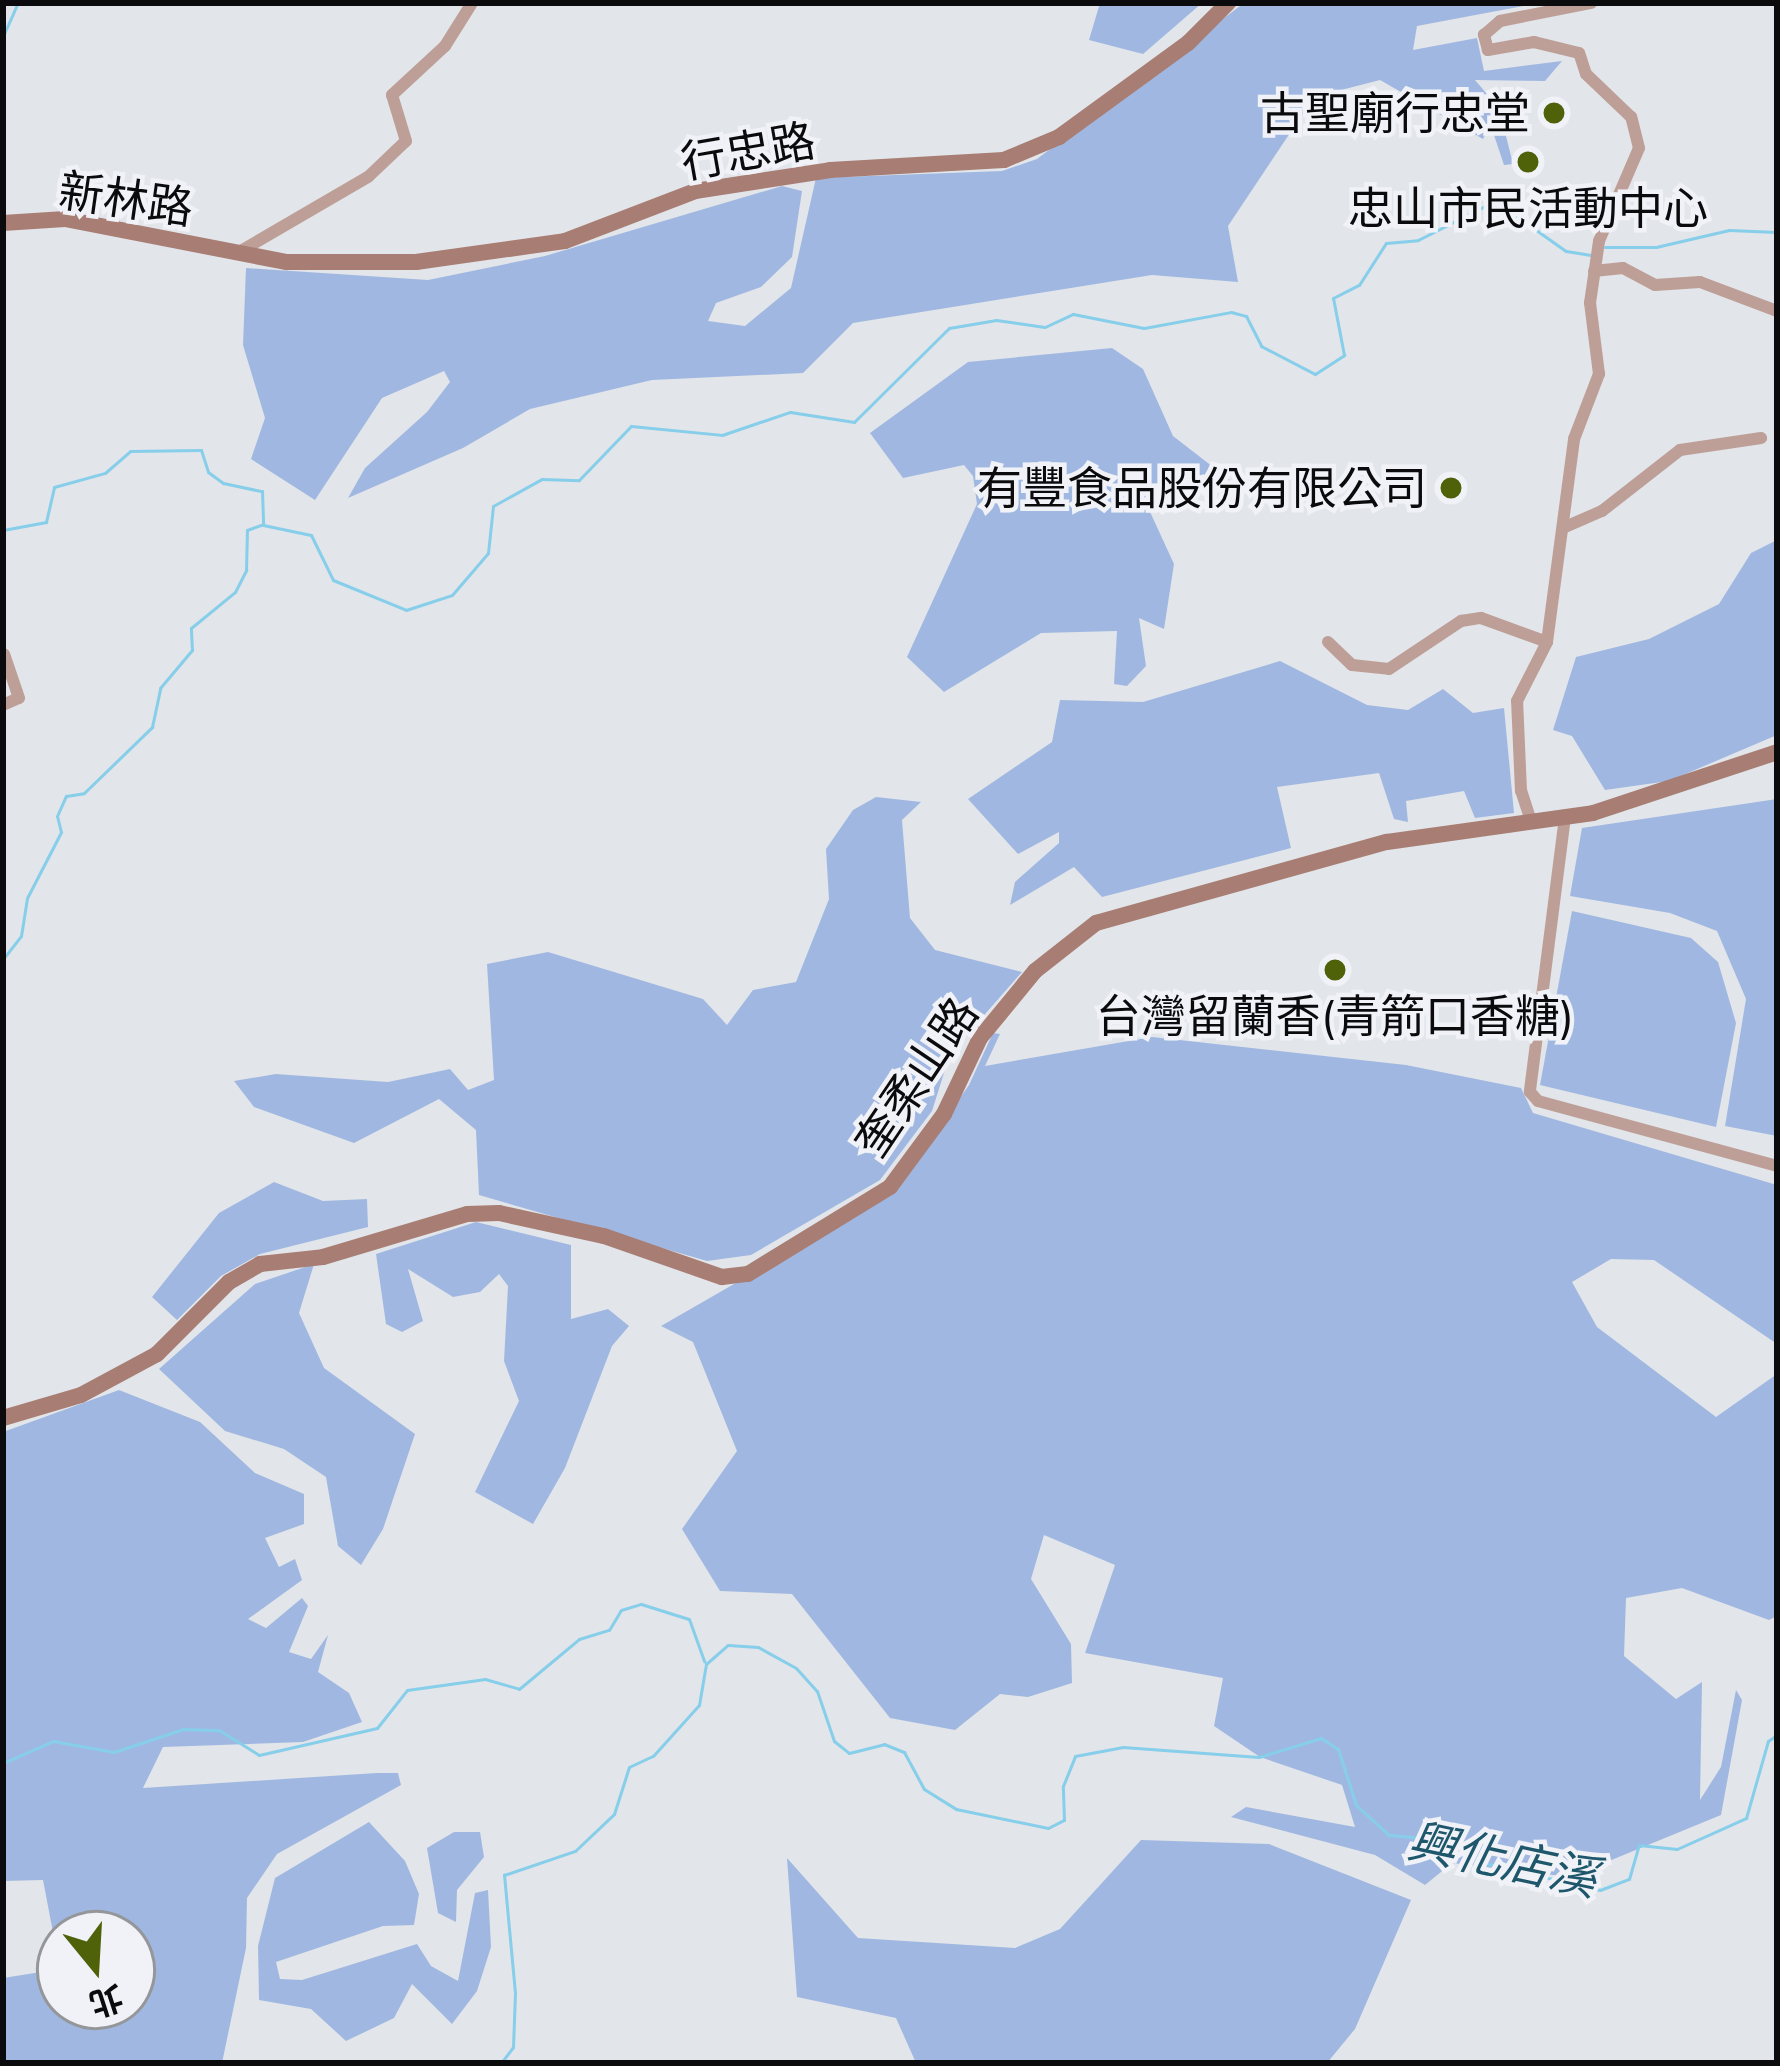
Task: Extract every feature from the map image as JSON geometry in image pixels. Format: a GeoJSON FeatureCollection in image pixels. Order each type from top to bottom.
{"type":"FeatureCollection","features":[{"type":"Feature","properties":{"kind":"street"},"geometry":{"type":"LineString","coordinates":[[238,253],[368,177],[406,141],[392,95],[445,46],[472,3]]}},
{"type":"Feature","properties":{"kind":"street","name":"行忠路"},"geometry":{"type":"LineString","coordinates":[[238,253],[373,262],[495,253],[565,242],[717,186],[1004,160],[1059,137],[1188,43],[1228,3]]}},
{"type":"Feature","properties":{"kind":"street"},"geometry":{"type":"LineString","coordinates":[[1531,821],[1515,718],[1547,642],[1574,439],[1599,374],[1595,266],[1599,241],[1637,163],[1631,117],[1613,92],[1592,81],[1568,44],[1484,45],[1500,21],[1591,3]]}},
{"type":"Feature","properties":{"kind":"street","name":"新林路"},"geometry":{"type":"LineString","coordinates":[[3,223],[65,220],[238,253]]}},
{"type":"Feature","properties":{"kind":"street"},"geometry":{"type":"LineString","coordinates":[[1595,266],[1623,268],[1655,285],[1700,282],[1777,311]]}},
{"type":"Feature","properties":{"kind":"street"},"geometry":{"type":"LineString","coordinates":[[1565,527],[1602,511],[1680,449],[1761,438]]}},
{"type":"Feature","properties":{"kind":"street"},"geometry":{"type":"LineString","coordinates":[[1328,642],[1352,665],[1389,668],[1461,621],[1480,618],[1547,642]]}},
{"type":"Feature","properties":{"kind":"street"},"geometry":{"type":"LineString","coordinates":[[3,704],[19,698],[4,654]]}},
{"type":"Feature","properties":{"kind":"street","name":"奎柔山路"},"geometry":{"type":"LineString","coordinates":[[3,1418],[81,1395],[157,1354],[229,1282],[260,1264],[323,1256],[466,1214],[604,1236],[722,1277],[748,1274],[890,1186],[944,1114],[980,1038],[1035,971],[1096,923],[1387,842],[1564,817],[1673,792],[1777,752]]}},
{"type":"Feature","properties":{"kind":"street"},"geometry":{"type":"LineString","coordinates":[[1564,817],[1530,1092],[1538,1102],[1777,1166]]}},
{"type":"Feature","properties":{"kind":"shaded area"},"geometry":{"type":"Polygon","coordinates":[[[1100,3],[1202,3],[1143,54],[1089,40],[1100,3]]]}},
{"type":"Feature","properties":{"kind":"shaded area"},"geometry":{"type":"Polygon","coordinates":[[[1244,3],[1540,3],[1417,26],[1413,50],[1477,38],[1484,71],[1562,61],[1545,81],[1475,80],[1499,108],[1513,164],[1504,165],[1490,123],[1483,139],[1380,80],[1314,97],[1228,226],[1238,282],[1152,275],[853,323],[803,373],[652,380],[530,409],[463,448],[348,498],[365,468],[427,412],[450,382],[444,371],[382,398],[315,500],[251,459],[265,418],[243,345],[246,268],[428,280],[545,256],[782,186],[802,191],[792,257],[761,287],[716,303],[708,321],[745,326],[791,288],[816,178],[1002,171],[1037,159],[1244,3]]]}},
{"type":"Feature","properties":{"kind":"shaded area"},"geometry":{"type":"Polygon","coordinates":[[[1112,348],[1143,369],[1173,436],[1231,481],[1145,501],[1174,564],[1164,629],[1139,618],[1146,666],[1127,686],[1114,684],[1117,631],[1041,633],[944,692],[907,657],[977,504],[973,476],[964,465],[903,478],[870,433],[968,362],[1112,348]]]}},
{"type":"Feature","properties":{"kind":"shaded area"},"geometry":{"type":"Polygon","coordinates":[[[1777,540],[1777,735],[1669,781],[1605,790],[1572,736],[1553,730],[1576,657],[1649,639],[1719,604],[1751,553],[1777,540]]]}},
{"type":"Feature","properties":{"kind":"shaded area"},"geometry":{"type":"Polygon","coordinates":[[[1280,661],[1367,705],[1408,710],[1443,689],[1473,713],[1504,708],[1514,813],[1475,818],[1464,791],[1406,801],[1408,822],[1394,819],[1379,773],[1277,787],[1291,848],[1102,897],[1074,867],[1010,905],[1015,882],[1059,843],[1059,832],[1018,854],[968,799],[1052,742],[1060,700],[1143,702],[1280,661]]]}},
{"type":"Feature","properties":{"kind":"shaded area"},"geometry":{"type":"Polygon","coordinates":[[[876,797],[921,802],[902,820],[910,918],[935,950],[1022,972],[950,1054],[932,1111],[880,1180],[751,1255],[707,1261],[479,1195],[476,1130],[439,1099],[354,1143],[254,1107],[234,1081],[276,1074],[388,1082],[450,1069],[468,1090],[494,1080],[487,964],[548,952],[703,999],[727,1025],[753,990],[796,982],[829,899],[826,849],[853,810],[876,797]]]}},
{"type":"Feature","properties":{"kind":"shaded area"},"geometry":{"type":"Polygon","coordinates":[[[1777,799],[1777,1136],[1725,1126],[1746,999],[1717,931],[1670,913],[1570,896],[1582,828],[1777,799]]]}},
{"type":"Feature","properties":{"kind":"shaded area"},"geometry":{"type":"Polygon","coordinates":[[[1572,911],[1691,938],[1718,962],[1736,1023],[1716,1127],[1540,1085],[1572,911]]]}},
{"type":"Feature","properties":{"kind":"shaded area"},"geometry":{"type":"Polygon","coordinates":[[[993,1033],[1000,1034],[985,1066],[1152,1037],[1406,1065],[1521,1088],[1533,1113],[1777,1185],[1777,1344],[1654,1260],[1611,1259],[1572,1282],[1597,1327],[1716,1417],[1777,1374],[1777,1616],[1769,1620],[1682,1588],[1626,1598],[1624,1656],[1676,1699],[1702,1682],[1700,1800],[1721,1767],[1736,1690],[1742,1700],[1721,1815],[1570,1877],[1452,1863],[1425,1885],[1375,1855],[1231,1817],[1246,1807],[1355,1827],[1342,1785],[1260,1757],[1214,1726],[1223,1678],[1085,1653],[1115,1565],[1044,1535],[1031,1579],[1071,1644],[1072,1683],[1028,1697],[1000,1694],[955,1730],[890,1718],[792,1594],[720,1591],[682,1529],[737,1451],[693,1342],[661,1326],[894,1192],[969,1085],[993,1033]]]}},
{"type":"Feature","properties":{"kind":"shaded area"},"geometry":{"type":"Polygon","coordinates":[[[274,1182],[323,1201],[367,1199],[368,1227],[260,1254],[221,1276],[177,1320],[152,1297],[219,1213],[274,1182]]]}},
{"type":"Feature","properties":{"kind":"shaded area"},"geometry":{"type":"Polygon","coordinates":[[[476,1222],[571,1245],[571,1319],[608,1309],[629,1326],[612,1346],[565,1468],[533,1524],[475,1492],[519,1401],[504,1361],[508,1286],[499,1274],[480,1292],[453,1297],[408,1269],[423,1321],[402,1332],[386,1324],[376,1254],[476,1222]]]}},
{"type":"Feature","properties":{"kind":"shaded area"},"geometry":{"type":"Polygon","coordinates":[[[314,1264],[299,1313],[324,1368],[415,1434],[383,1529],[361,1565],[338,1546],[326,1477],[284,1449],[225,1431],[159,1369],[255,1284],[314,1264]]]}},
{"type":"Feature","properties":{"kind":"shaded area"},"geometry":{"type":"Polygon","coordinates":[[[119,1390],[200,1422],[255,1473],[304,1494],[304,1524],[265,1538],[279,1567],[295,1559],[302,1580],[248,1619],[266,1628],[302,1598],[308,1606],[289,1652],[311,1659],[328,1635],[318,1672],[349,1693],[362,1722],[303,1742],[163,1747],[143,1788],[377,1773],[398,1773],[401,1785],[277,1854],[247,1898],[246,1948],[222,2063],[3,2063],[3,1978],[36,1973],[36,2030],[156,2030],[156,1910],[49,1910],[43,1880],[3,1881],[3,1432],[119,1390]]]}},
{"type":"Feature","properties":{"kind":"shaded area"},"geometry":{"type":"Polygon","coordinates":[[[369,1822],[405,1861],[419,1894],[414,1925],[383,1926],[276,1962],[280,1979],[302,1980],[417,1944],[431,1966],[458,1981],[475,1893],[488,1890],[491,1947],[477,1991],[452,2024],[412,1984],[394,2018],[346,2041],[311,2009],[259,2000],[258,1946],[275,1878],[369,1822]]]}},
{"type":"Feature","properties":{"kind":"shaded area"},"geometry":{"type":"Polygon","coordinates":[[[454,1832],[480,1832],[484,1857],[457,1890],[456,1922],[438,1913],[427,1848],[454,1832]]]}},
{"type":"Feature","properties":{"kind":"shaded area"},"geometry":{"type":"Polygon","coordinates":[[[1141,1840],[1269,1844],[1411,1900],[1355,2029],[1327,2063],[916,2063],[896,2018],[797,1997],[787,1858],[858,1938],[1015,1948],[1060,1929],[1141,1840]]]}},
{"type":"Feature","properties":{"kind":"waterway"},"geometry":{"type":"LineString","coordinates":[[3,36],[18,3]]}},
{"type":"Feature","properties":{"kind":"waterway"},"geometry":{"type":"LineString","coordinates":[[3,530],[46,522],[54,487],[105,473],[130,451],[201,450],[208,472],[223,483],[262,491],[263,525],[311,535],[333,580],[406,610],[452,595],[488,553],[493,506],[542,479],[579,480],[631,426],[722,435],[790,412],[854,422],[949,328],[996,320],[1045,327],[1073,314],[1144,328],[1231,312],[1246,316],[1261,346],[1315,374],[1344,355],[1333,298],[1359,285],[1386,243],[1418,240],[1495,201],[1566,251],[1591,255]]}},
{"type":"Feature","properties":{"kind":"waterway"},"geometry":{"type":"LineString","coordinates":[[1605,247],[1656,247],[1729,230],[1777,232]]}},
{"type":"Feature","properties":{"kind":"waterway"},"geometry":{"type":"LineString","coordinates":[[3,959],[21,936],[27,898],[61,832],[57,816],[66,796],[84,793],[152,727],[160,688],[192,650],[191,628],[235,592],[246,570],[247,530],[261,525]]}},
{"type":"Feature","properties":{"kind":"waterway"},"geometry":{"type":"LineString","coordinates":[[3,1763],[53,1741],[114,1752],[183,1729],[219,1730],[259,1755],[377,1728],[407,1690],[485,1679],[519,1689],[579,1639],[609,1630],[621,1610],[641,1604],[689,1619],[704,1661]]}},
{"type":"Feature","properties":{"kind":"waterway","name":"興化店溪"},"geometry":{"type":"LineString","coordinates":[[501,2063],[513,2047],[515,1993],[504,1875],[575,1851],[614,1814],[629,1767],[653,1756],[699,1705],[706,1664],[728,1645],[758,1647],[796,1668],[817,1691],[834,1741],[849,1753],[884,1744],[904,1752],[924,1789],[956,1809],[1048,1828],[1064,1820],[1063,1786],[1075,1756],[1123,1747],[1259,1757],[1321,1738],[1338,1749],[1356,1805],[1389,1835],[1447,1840],[1484,1863],[1600,1890],[1629,1879],[1639,1845],[1677,1849],[1746,1818],[1768,1741],[1777,1735]]}},
{"type":"Feature","properties":{"kind":"place","name":"古聖廟行忠堂"},"geometry":{"type":"Point","coordinates":[1554,113]}},
{"type":"Feature","properties":{"kind":"place","name":"忠山市民活動中心"},"geometry":{"type":"Point","coordinates":[1528,162]}},
{"type":"Feature","properties":{"kind":"place","name":"有豐食品股份有限公司"},"geometry":{"type":"Point","coordinates":[1451,488]}},
{"type":"Feature","properties":{"kind":"place","name":"台灣留蘭香(青箭口香糖)"},"geometry":{"type":"Point","coordinates":[1335,970]}}]}
